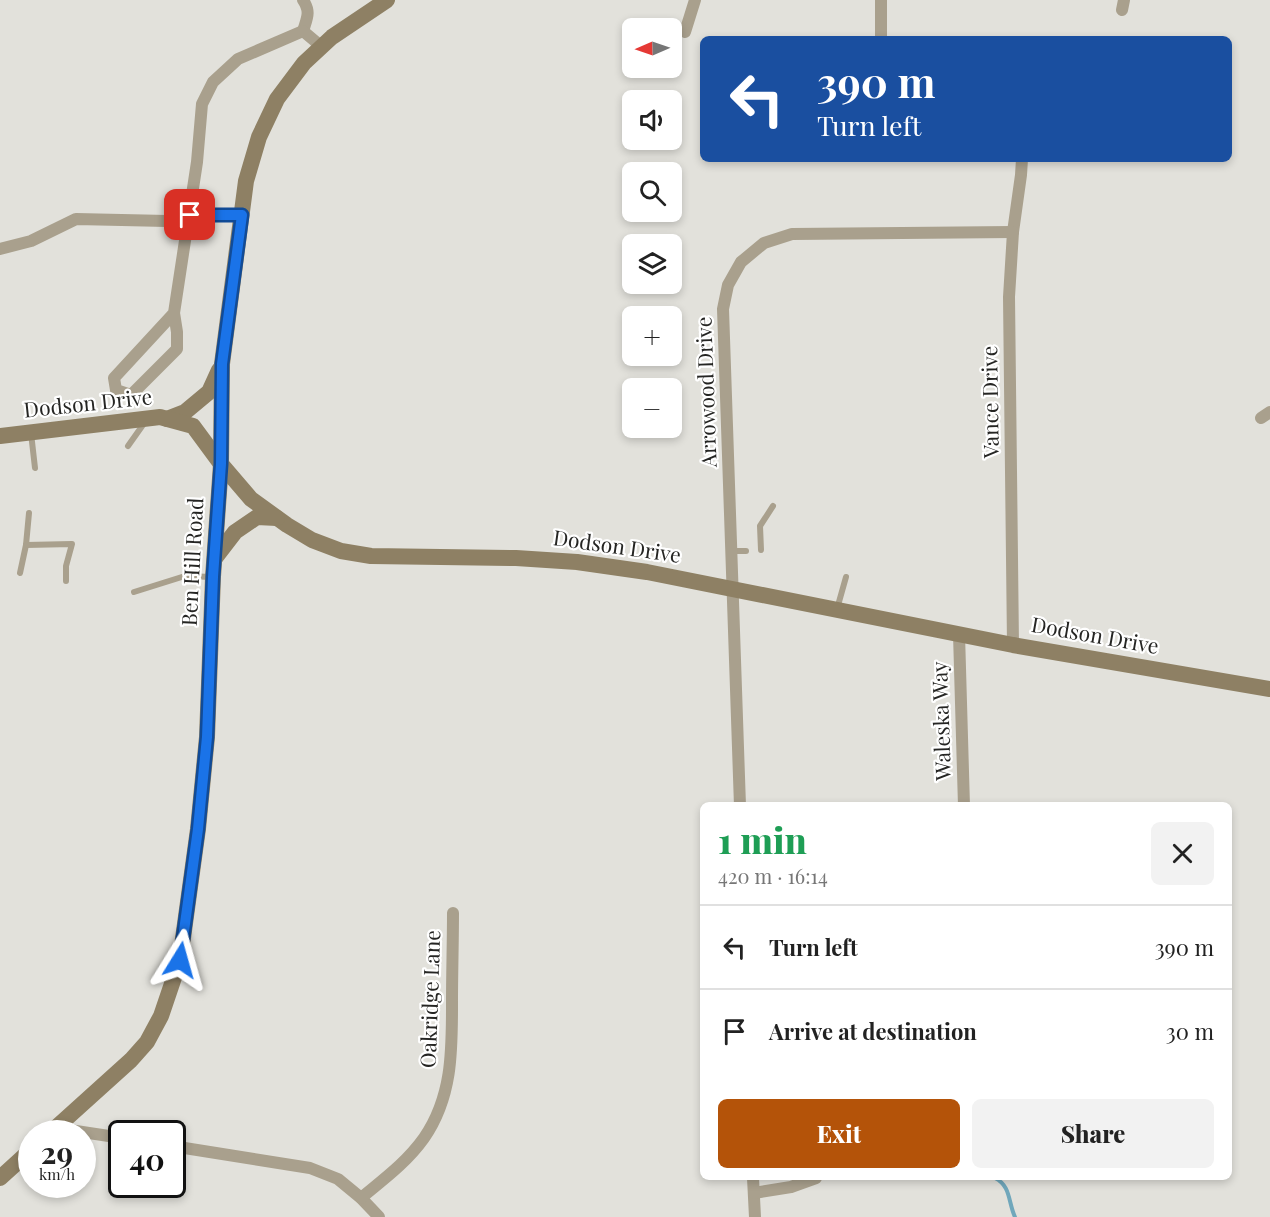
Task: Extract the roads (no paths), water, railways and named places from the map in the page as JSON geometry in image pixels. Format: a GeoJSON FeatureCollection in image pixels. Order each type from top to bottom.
{"type":"FeatureCollection","features":[{"type":"Feature","properties":{"kind":"street"},"geometry":{"type":"LineString","coordinates":[[174,313],[114,378],[116,390],[131,396],[177,349],[174,313],[190,215],[202,104],[213,82],[238,60],[303,31],[308,16],[308,7],[303,0]]}},
{"type":"Feature","properties":{"kind":"street","name":"Ben Hill Road"},"geometry":{"type":"LineString","coordinates":[[64,1120],[131,1060],[147,1042],[161,1016],[180,960],[198,829],[207,737],[213,577],[221,464],[222,364],[246,181],[259,137],[278,99],[304,63],[332,37],[387,0]]}},
{"type":"Feature","properties":{"kind":"street"},"geometry":{"type":"LineString","coordinates":[[685,32],[695,0]]}},
{"type":"Feature","properties":{"kind":"street"},"geometry":{"type":"LineString","coordinates":[[881,0],[881,36]]}},
{"type":"Feature","properties":{"kind":"street"},"geometry":{"type":"LineString","coordinates":[[303,31],[321,47]]}},
{"type":"Feature","properties":{"kind":"street","name":"Vance Drive"},"geometry":{"type":"LineString","coordinates":[[1013,645],[1009,297],[1013,232],[1022,162]]}},
{"type":"Feature","properties":{"kind":"street"},"geometry":{"type":"LineString","coordinates":[[0,249],[31,241],[76,219],[167,221],[190,215],[242,215]]}},
{"type":"Feature","properties":{"kind":"street","name":"Arrowood Drive"},"geometry":{"type":"LineString","coordinates":[[740,802],[723,309],[728,285],[741,262],[764,243],[792,234],[1013,232]]}},
{"type":"Feature","properties":{"kind":"street"},"geometry":{"type":"LineString","coordinates":[[166,419],[185,412],[209,392],[222,364]]}},
{"type":"Feature","properties":{"kind":"street","name":"Dodson Drive"},"geometry":{"type":"LineString","coordinates":[[0,436],[160,417],[193,426],[251,499],[312,540],[341,551],[371,555],[516,558],[577,562],[647,572],[1013,645],[1270,688]]}},
{"type":"Feature","properties":{"kind":"street"},"geometry":{"type":"LineString","coordinates":[[215,558],[235,532],[257,517],[277,518]]}},
{"type":"Feature","properties":{"kind":"street","name":"Waleska Way"},"geometry":{"type":"LineString","coordinates":[[959,634],[964,802]]}},
{"type":"Feature","properties":{"kind":"street","name":"Oakridge Lane"},"geometry":{"type":"LineString","coordinates":[[361,1198],[414,1152],[426,1136],[444,1096],[452,1053],[453,913]]}},
{"type":"Feature","properties":{"kind":"street"},"geometry":{"type":"LineString","coordinates":[[186,1148],[310,1168],[338,1179],[361,1198],[378,1217]]}},
{"type":"Feature","properties":{"kind":"street"},"geometry":{"type":"LineString","coordinates":[[0,1178],[18,1162]]}},
{"type":"Feature","properties":{"kind":"street"},"geometry":{"type":"LineString","coordinates":[[753,1180],[755,1217]]}},
{"type":"Feature","properties":{"kind":"street"},"geometry":{"type":"LineString","coordinates":[[754,1192],[791,1187],[810,1180]]}},
{"type":"Feature","properties":{"kind":"lane"},"geometry":{"type":"LineString","coordinates":[[128,446],[147,419]]}},
{"type":"Feature","properties":{"kind":"lane"},"geometry":{"type":"LineString","coordinates":[[31,432],[35,468]]}},
{"type":"Feature","properties":{"kind":"lane"},"geometry":{"type":"LineString","coordinates":[[761,550],[760,526],[773,507]]}},
{"type":"Feature","properties":{"kind":"lane"},"geometry":{"type":"LineString","coordinates":[[20,573],[29,513]]}},
{"type":"Feature","properties":{"kind":"lane"},"geometry":{"type":"LineString","coordinates":[[26,545],[72,544],[66,566],[66,581]]}},
{"type":"Feature","properties":{"kind":"lane"},"geometry":{"type":"LineString","coordinates":[[731,551],[746,551]]}},
{"type":"Feature","properties":{"kind":"lane"},"geometry":{"type":"LineString","coordinates":[[134,592],[185,576],[213,577]]}},
{"type":"Feature","properties":{"kind":"lane"},"geometry":{"type":"LineString","coordinates":[[836,610],[846,577]]}},
{"type":"Feature","properties":{"kind":"waterway"},"geometry":{"type":"LineString","coordinates":[[998,1180],[1007,1190],[1015,1217]]}}]}
